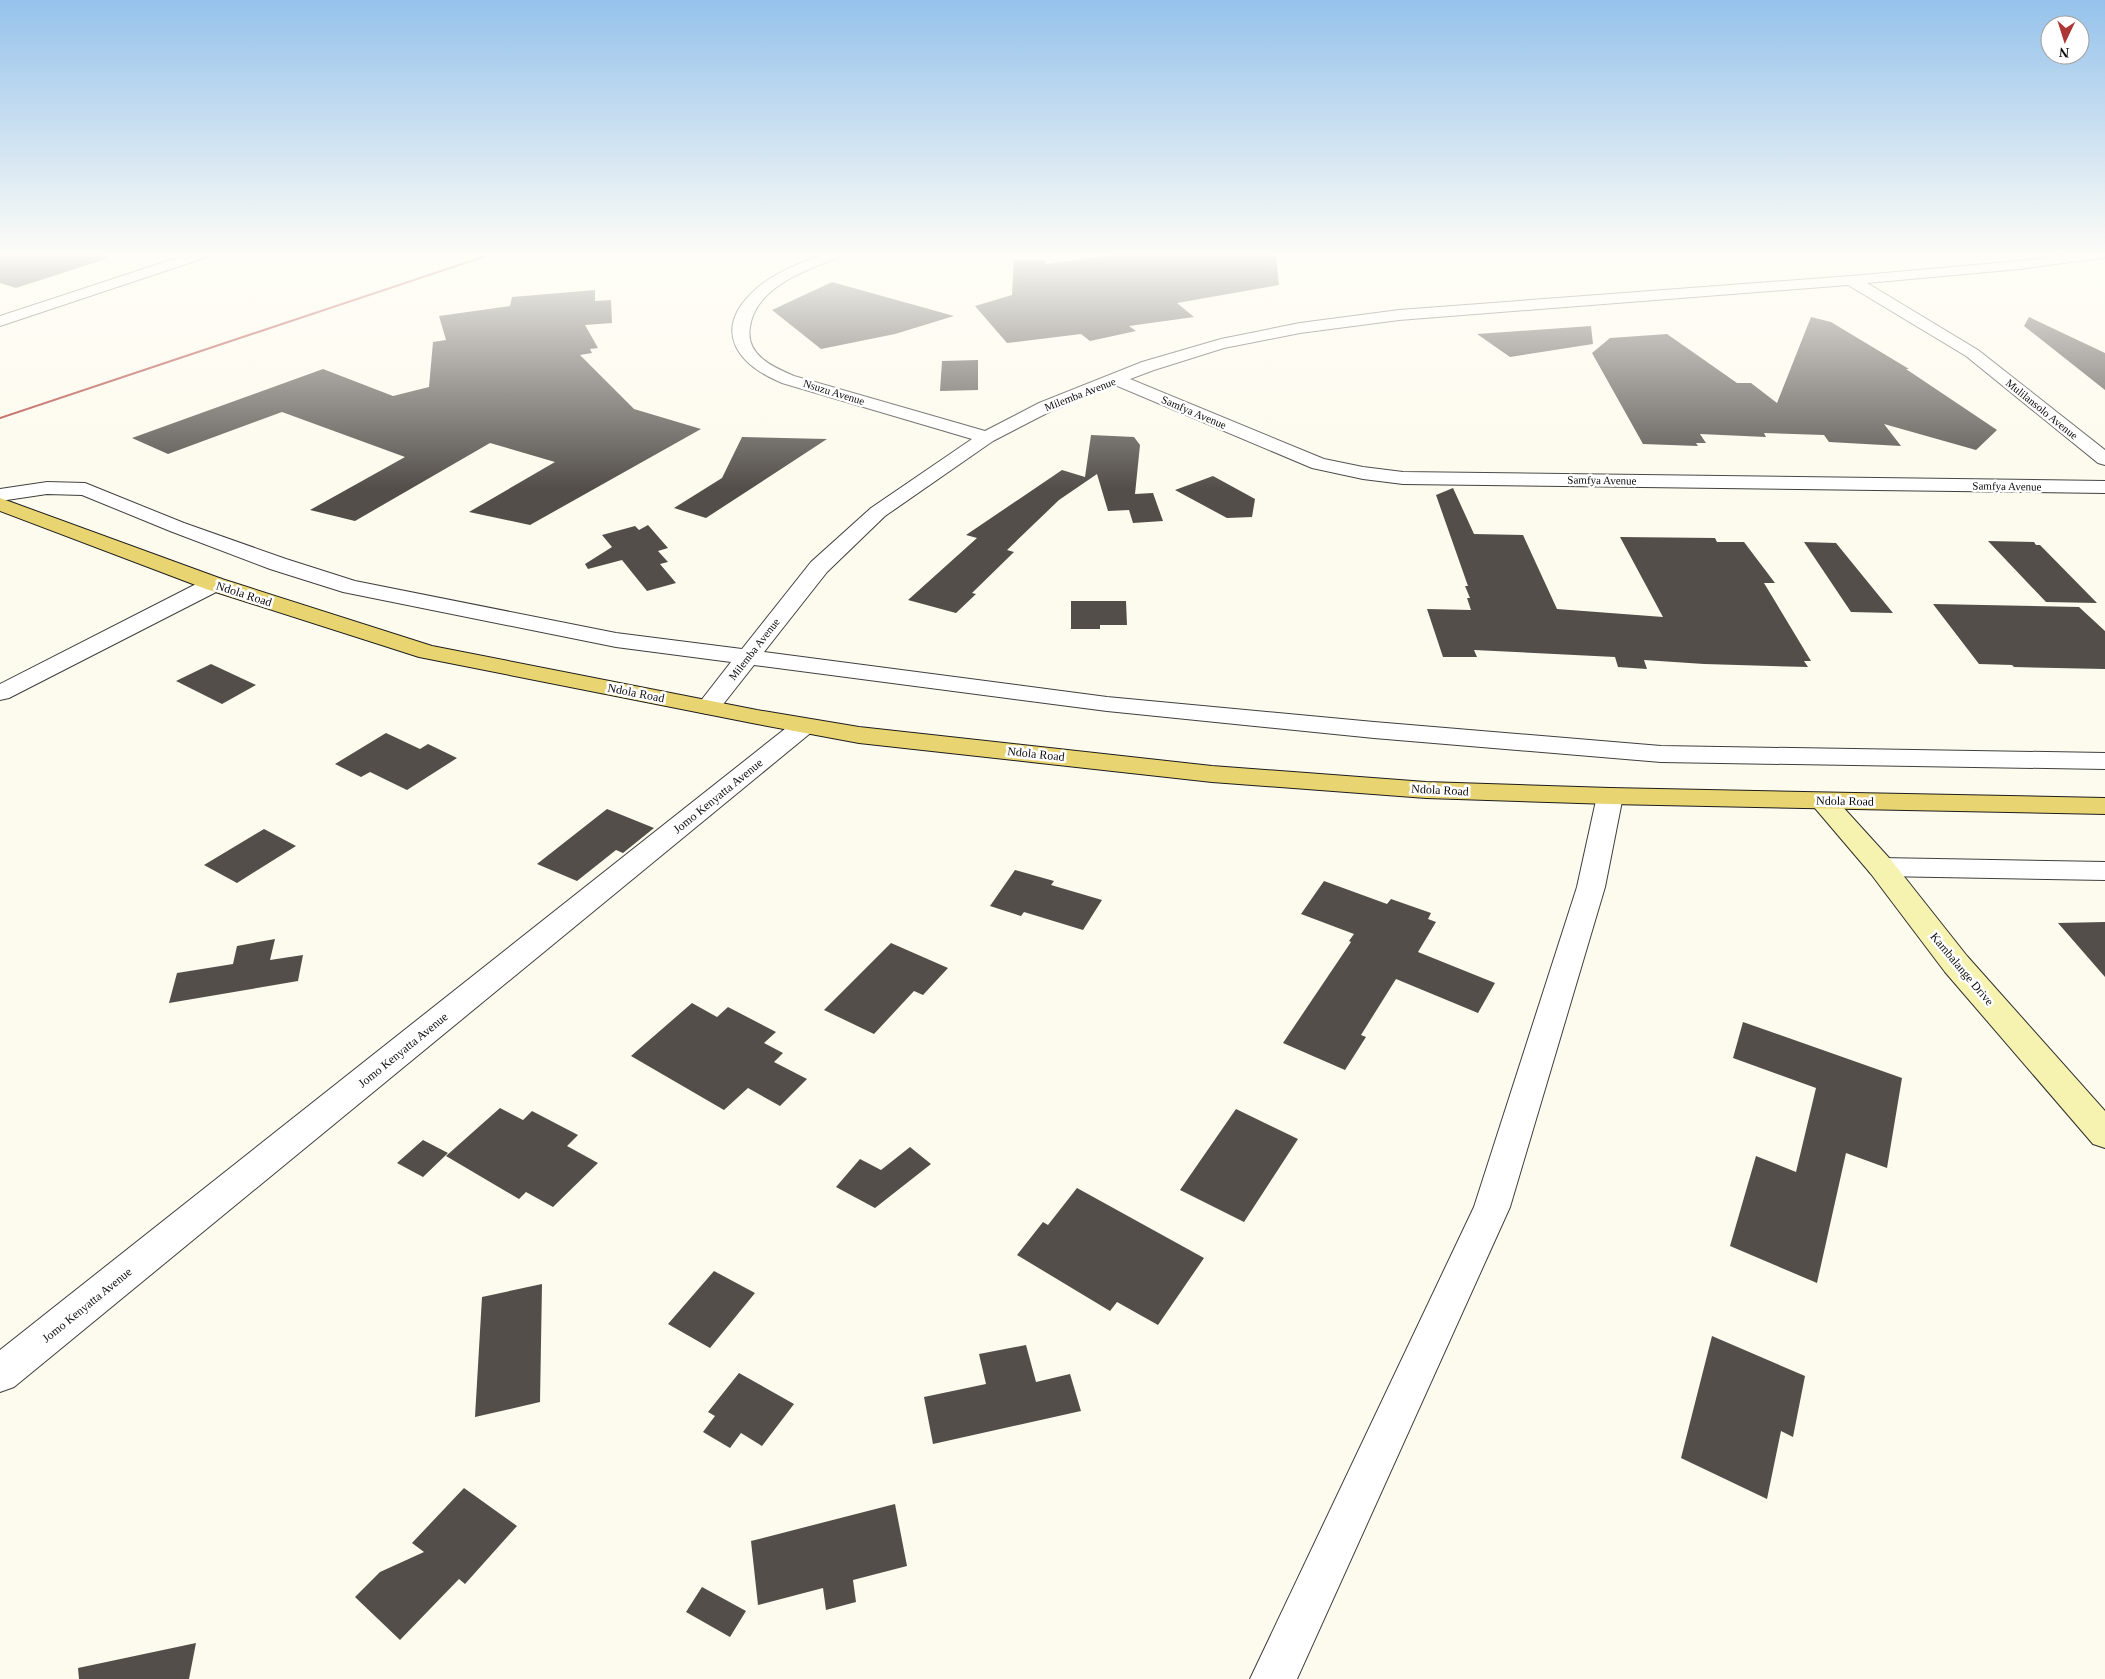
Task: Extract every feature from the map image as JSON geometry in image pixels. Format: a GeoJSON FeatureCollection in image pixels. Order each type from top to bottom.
{"type":"FeatureCollection","features":[{"type":"Feature","properties":{"kind":"main road","name":"Ndola Road"},"geometry":{"type":"LineString","coordinates":[[0,504],[214,584],[427,652],[804,726],[859,735],[1212,774],[1426,790],[1610,796],[2105,806]]}},
{"type":"Feature","properties":{"kind":"street","name":"Nsuzu Avenue"},"geometry":{"type":"LineString","coordinates":[[741,332],[745,350],[757,363],[782,376],[825,391],[987,437]]}},
{"type":"Feature","properties":{"kind":"street","name":"Milemba Avenue"},"geometry":{"type":"LineString","coordinates":[[708,707],[819,567],[878,512],[987,437],[1045,407],[1117,380],[1148,366],[1221,344],[1283,332]]}},
{"type":"Feature","properties":{"kind":"street","name":"Mulilansolo Avenue"},"geometry":{"type":"LineString","coordinates":[[1939,332],[1972,352],[2105,459]]}},
{"type":"Feature","properties":{"kind":"street","name":"Samfya Avenue"},"geometry":{"type":"LineString","coordinates":[[1117,380],[1319,464],[1395,477],[2105,487]]}},
{"type":"Feature","properties":{"kind":"street"},"geometry":{"type":"LineString","coordinates":[[0,495],[48,488],[85,489],[177,527],[278,564],[351,587],[616,640],[1107,704],[1374,730],[1651,753],[2105,761]]}},
{"type":"Feature","properties":{"kind":"street"},"geometry":{"type":"LineString","coordinates":[[0,693],[214,584]]}},
{"type":"Feature","properties":{"kind":"street","name":"Jomo Kenyatta Avenue"},"geometry":{"type":"LineString","coordinates":[[0,1374],[804,726]]}},
{"type":"Feature","properties":{"kind":"street"},"geometry":{"type":"LineString","coordinates":[[1273,1679],[1492,1207],[1591,887],[1610,796]]}},
{"type":"Feature","properties":{"kind":"street","name":"Kambalange Drive"},"geometry":{"type":"LineString","coordinates":[[1823,801],[1881,867],[1956,964],[2105,1134]]}},
{"type":"Feature","properties":{"kind":"street"},"geometry":{"type":"LineString","coordinates":[[1881,867],[2105,872]]}},
{"type":"Feature","properties":{"kind":"building"},"geometry":{"type":"Polygon","coordinates":[[[444,332],[589,332],[598,348],[590,349],[592,353],[580,355],[634,409],[701,429],[530,525],[469,512],[555,462],[490,443],[355,521],[310,510],[405,457],[282,412],[168,454],[132,438],[323,369],[393,396],[429,387],[433,342],[446,340],[444,332]]]}},
{"type":"Feature","properties":{"kind":"building"},"geometry":{"type":"Polygon","coordinates":[[[800,332],[900,332],[895,334],[821,349],[800,332]]]}},
{"type":"Feature","properties":{"kind":"building"},"geometry":{"type":"Polygon","coordinates":[[[998,332],[1130,332],[1090,341],[1081,334],[1007,343],[998,332]]]}},
{"type":"Feature","properties":{"kind":"building"},"geometry":{"type":"Polygon","coordinates":[[[1592,332],[1593,344],[1510,357],[1477,334],[1592,332]]]}},
{"type":"Feature","properties":{"kind":"building"},"geometry":{"type":"Polygon","coordinates":[[[1805,332],[1848,332],[1909,369],[1906,369],[1997,430],[1976,450],[1884,424],[1901,446],[1829,442],[1824,435],[1764,433],[1766,437],[1700,434],[1706,443],[1696,443],[1698,446],[1643,444],[1592,353],[1610,338],[1667,334],[1737,383],[1751,383],[1777,403],[1805,332]]]}},
{"type":"Feature","properties":{"kind":"building"},"geometry":{"type":"Polygon","coordinates":[[[2032,332],[2061,332],[2105,353],[2105,390],[2032,332]]]}},
{"type":"Feature","properties":{"kind":"building"},"geometry":{"type":"Polygon","coordinates":[[[978,360],[978,390],[940,391],[942,361],[978,360]]]}},
{"type":"Feature","properties":{"kind":"building"},"geometry":{"type":"Polygon","coordinates":[[[1091,435],[1134,437],[1140,445],[1135,494],[1153,493],[1163,521],[1133,523],[1129,510],[1108,511],[1097,474],[1059,500],[1007,550],[1014,552],[972,593],[976,594],[956,613],[908,600],[977,538],[966,535],[1062,470],[1085,477],[1091,435]]]}},
{"type":"Feature","properties":{"kind":"building"},"geometry":{"type":"Polygon","coordinates":[[[742,437],[827,439],[706,518],[674,508],[722,478],[742,437]]]}},
{"type":"Feature","properties":{"kind":"building"},"geometry":{"type":"Polygon","coordinates":[[[1213,476],[1255,499],[1252,517],[1227,518],[1175,490],[1213,476]]]}},
{"type":"Feature","properties":{"kind":"building"},"geometry":{"type":"Polygon","coordinates":[[[1453,488],[1474,534],[1523,535],[1557,609],[1663,617],[1620,537],[1715,538],[1717,542],[1744,542],[1775,583],[1764,583],[1811,661],[1804,661],[1808,667],[1644,660],[1647,669],[1618,667],[1615,657],[1474,650],[1477,657],[1443,657],[1427,609],[1471,610],[1467,598],[1470,598],[1465,586],[1468,586],[1436,495],[1453,488]]]}},
{"type":"Feature","properties":{"kind":"building"},"geometry":{"type":"Polygon","coordinates":[[[648,525],[668,548],[658,551],[668,562],[660,564],[676,583],[647,591],[622,560],[588,569],[585,564],[612,547],[602,535],[635,526],[639,530],[648,525]]]}},
{"type":"Feature","properties":{"kind":"building"},"geometry":{"type":"Polygon","coordinates":[[[1988,541],[2034,542],[2036,545],[2040,545],[2097,603],[2046,602],[1988,541]]]}},
{"type":"Feature","properties":{"kind":"building"},"geometry":{"type":"Polygon","coordinates":[[[1804,542],[1836,543],[1893,613],[1851,612],[1804,542]]]}},
{"type":"Feature","properties":{"kind":"building"},"geometry":{"type":"Polygon","coordinates":[[[1071,601],[1126,601],[1127,625],[1100,625],[1100,629],[1071,629],[1071,601]]]}},
{"type":"Feature","properties":{"kind":"building"},"geometry":{"type":"Polygon","coordinates":[[[1933,604],[2079,607],[2105,631],[2105,669],[2014,667],[2012,665],[1979,664],[1933,604]]]}},
{"type":"Feature","properties":{"kind":"building"},"geometry":{"type":"Polygon","coordinates":[[[211,664],[256,685],[222,704],[176,681],[211,664]]]}},
{"type":"Feature","properties":{"kind":"building"},"geometry":{"type":"Polygon","coordinates":[[[386,733],[420,749],[428,744],[457,758],[407,790],[370,772],[361,777],[335,764],[386,733]]]}},
{"type":"Feature","properties":{"kind":"building"},"geometry":{"type":"Polygon","coordinates":[[[607,809],[654,828],[623,853],[616,850],[577,881],[537,864],[607,809]]]}},
{"type":"Feature","properties":{"kind":"building"},"geometry":{"type":"Polygon","coordinates":[[[264,829],[296,846],[237,883],[204,865],[264,829]]]}},
{"type":"Feature","properties":{"kind":"building"},"geometry":{"type":"Polygon","coordinates":[[[1015,870],[1054,881],[1051,885],[1102,900],[1083,930],[1024,912],[1021,916],[990,906],[1015,870]]]}},
{"type":"Feature","properties":{"kind":"building"},"geometry":{"type":"Polygon","coordinates":[[[1324,881],[1387,904],[1391,899],[1431,913],[1428,919],[1436,922],[1418,952],[1495,983],[1478,1013],[1396,979],[1361,1035],[1366,1037],[1345,1070],[1283,1043],[1351,942],[1349,941],[1354,934],[1301,914],[1324,881]]]}},
{"type":"Feature","properties":{"kind":"building"},"geometry":{"type":"Polygon","coordinates":[[[2105,922],[2105,977],[2058,923],[2105,922]]]}},
{"type":"Feature","properties":{"kind":"building"},"geometry":{"type":"Polygon","coordinates":[[[275,939],[270,960],[303,955],[298,981],[169,1003],[177,973],[233,964],[237,946],[275,939]]]}},
{"type":"Feature","properties":{"kind":"building"},"geometry":{"type":"Polygon","coordinates":[[[891,943],[948,968],[923,995],[914,991],[874,1034],[824,1010],[891,943]]]}},
{"type":"Feature","properties":{"kind":"building"},"geometry":{"type":"Polygon","coordinates":[[[692,1003],[717,1017],[728,1007],[776,1032],[764,1043],[783,1053],[774,1062],[807,1079],[780,1106],[748,1088],[724,1110],[631,1056],[692,1003]]]}},
{"type":"Feature","properties":{"kind":"building"},"geometry":{"type":"Polygon","coordinates":[[[1743,1022],[1902,1078],[1887,1168],[1846,1153],[1817,1283],[1730,1246],[1756,1156],[1796,1172],[1816,1088],[1733,1058],[1743,1022]]]}},
{"type":"Feature","properties":{"kind":"building"},"geometry":{"type":"Polygon","coordinates":[[[500,1108],[523,1120],[532,1111],[578,1135],[567,1146],[598,1163],[553,1207],[526,1192],[519,1199],[446,1156],[500,1108]]]}},
{"type":"Feature","properties":{"kind":"building"},"geometry":{"type":"Polygon","coordinates":[[[1236,1109],[1298,1139],[1244,1222],[1180,1190],[1236,1109]]]}},
{"type":"Feature","properties":{"kind":"building"},"geometry":{"type":"Polygon","coordinates":[[[423,1140],[448,1153],[423,1177],[397,1163],[423,1140]]]}},
{"type":"Feature","properties":{"kind":"building"},"geometry":{"type":"Polygon","coordinates":[[[910,1147],[931,1164],[875,1208],[836,1187],[860,1159],[881,1170],[910,1147]]]}},
{"type":"Feature","properties":{"kind":"building"},"geometry":{"type":"Polygon","coordinates":[[[1077,1188],[1204,1258],[1158,1325],[1117,1302],[1110,1311],[1017,1255],[1043,1222],[1048,1225],[1077,1188]]]}},
{"type":"Feature","properties":{"kind":"building"},"geometry":{"type":"Polygon","coordinates":[[[714,1271],[755,1293],[710,1348],[668,1324],[714,1271]]]}},
{"type":"Feature","properties":{"kind":"building"},"geometry":{"type":"Polygon","coordinates":[[[542,1284],[540,1402],[475,1417],[482,1297],[542,1284]]]}},
{"type":"Feature","properties":{"kind":"building"},"geometry":{"type":"Polygon","coordinates":[[[1712,1336],[1805,1376],[1793,1437],[1781,1431],[1767,1499],[1681,1458],[1712,1336]]]}},
{"type":"Feature","properties":{"kind":"building"},"geometry":{"type":"Polygon","coordinates":[[[1026,1345],[1036,1382],[1070,1374],[1081,1411],[933,1444],[924,1397],[986,1384],[979,1354],[1026,1345]]]}},
{"type":"Feature","properties":{"kind":"building"},"geometry":{"type":"Polygon","coordinates":[[[739,1373],[794,1404],[762,1446],[741,1433],[730,1448],[703,1432],[715,1416],[708,1412],[739,1373]]]}},
{"type":"Feature","properties":{"kind":"building"},"geometry":{"type":"Polygon","coordinates":[[[464,1488],[517,1526],[465,1584],[459,1579],[400,1640],[355,1597],[380,1572],[424,1552],[412,1543],[464,1488]]]}},
{"type":"Feature","properties":{"kind":"building"},"geometry":{"type":"Polygon","coordinates":[[[895,1504],[907,1566],[853,1580],[856,1602],[826,1610],[823,1588],[758,1605],[751,1541],[895,1504]]]}},
{"type":"Feature","properties":{"kind":"building"},"geometry":{"type":"Polygon","coordinates":[[[702,1587],[746,1611],[730,1637],[686,1612],[702,1587]]]}},
{"type":"Feature","properties":{"kind":"building"},"geometry":{"type":"Polygon","coordinates":[[[196,1643],[189,1679],[79,1679],[78,1668],[196,1643]]]}},
{"type":"Feature","properties":{"kind":"railway"},"geometry":{"type":"LineString","coordinates":[[0,418],[257,332]]}}]}
